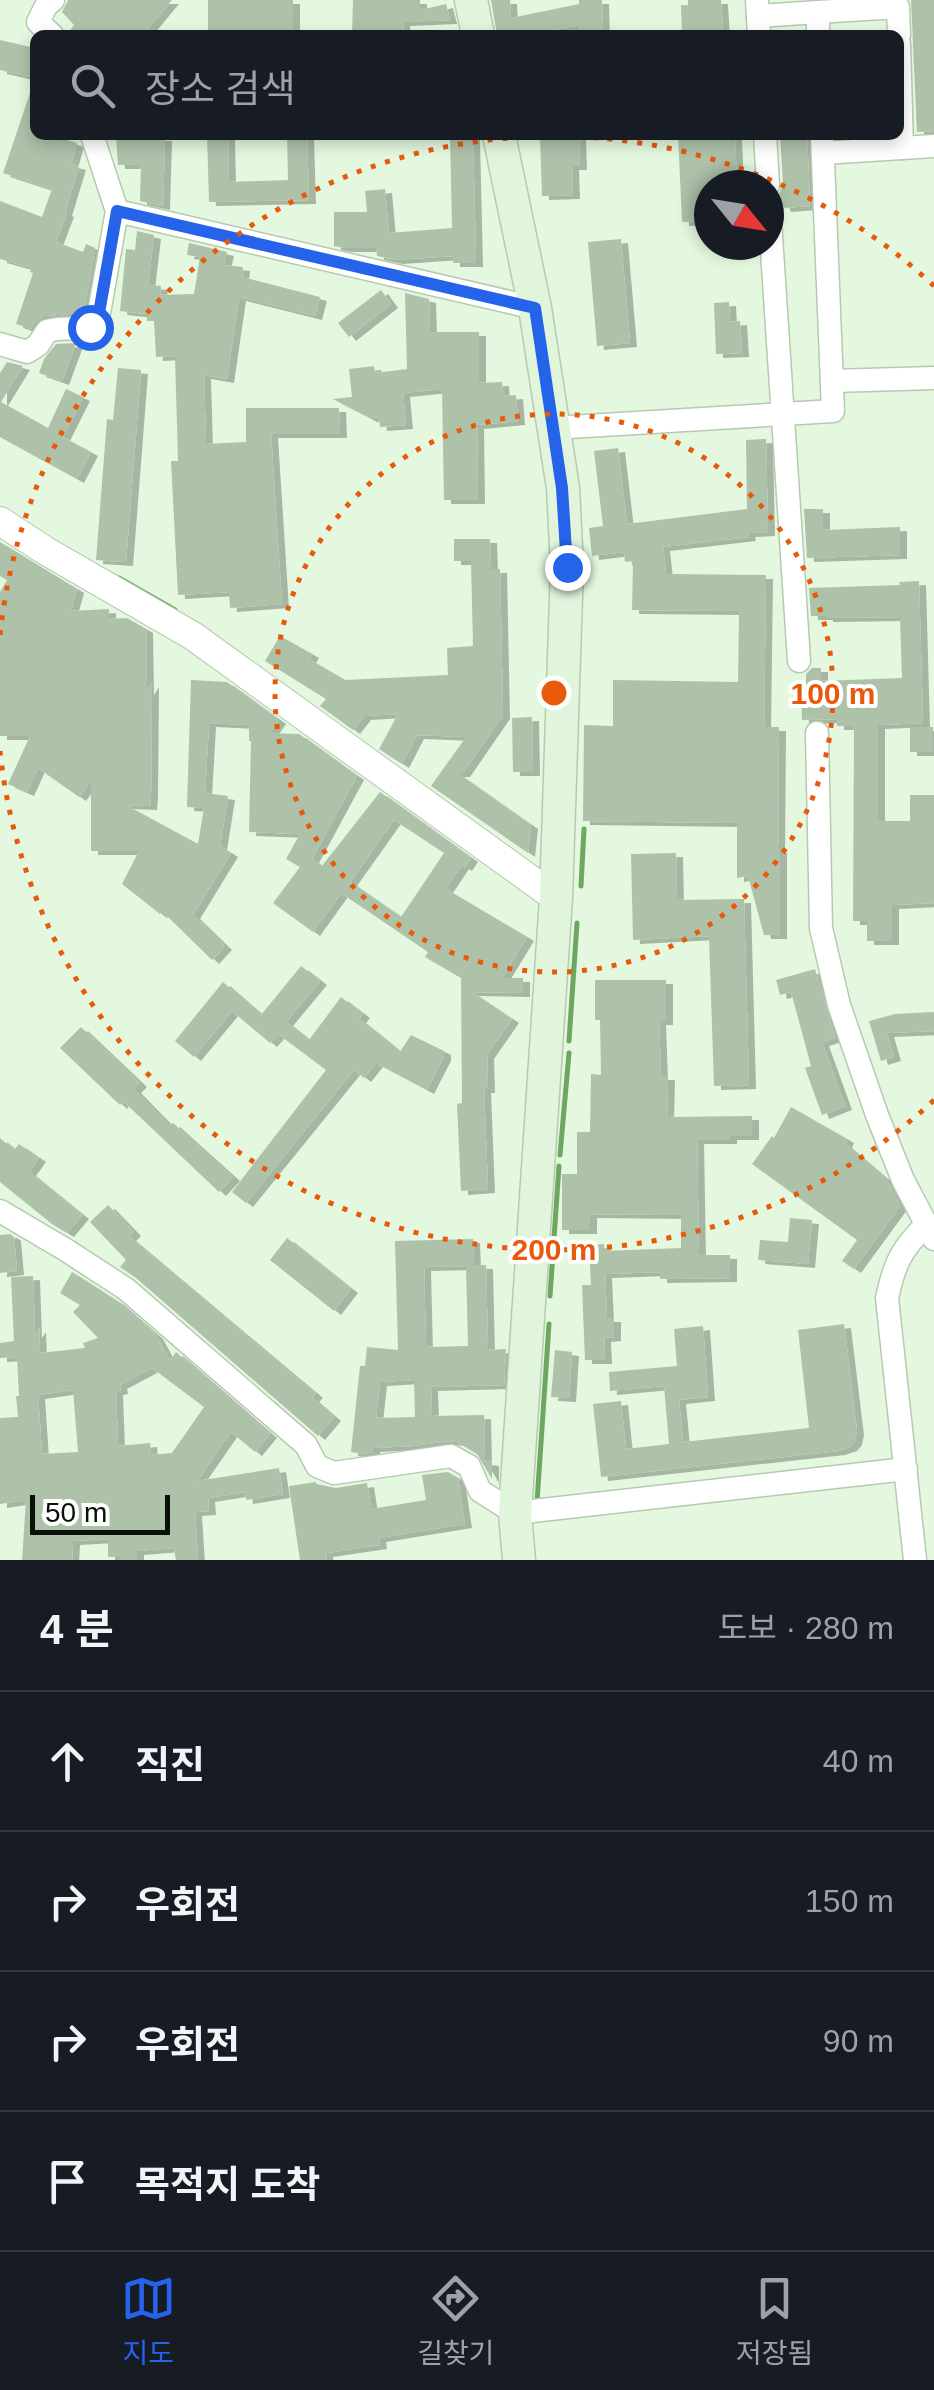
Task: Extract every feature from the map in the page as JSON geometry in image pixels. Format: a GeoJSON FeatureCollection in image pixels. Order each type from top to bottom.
{"type":"FeatureCollection","features":[{"type":"Feature","properties":{"kind":"main road"},"geometry":{"type":"LineString","coordinates":[[470,0],[477,30]]}},
{"type":"Feature","properties":{"kind":"main road"},"geometry":{"type":"LineString","coordinates":[[500,140],[535,308],[554,428],[567,567],[556,898],[516,1513],[518,1560]]}},
{"type":"Feature","properties":{"kind":"street"},"geometry":{"type":"LineString","coordinates":[[47,30],[38,22],[53,0]]}},
{"type":"Feature","properties":{"kind":"street"},"geometry":{"type":"LineString","coordinates":[[758,17],[818,24],[898,7],[899,30]]}},
{"type":"Feature","properties":{"kind":"street"},"geometry":{"type":"LineString","coordinates":[[0,344],[27,352],[38,345],[47,331],[63,326],[76,330],[90,327],[99,313],[117,211],[94,140]]}},
{"type":"Feature","properties":{"kind":"street"},"geometry":{"type":"LineString","coordinates":[[765,140],[767,170]]}},
{"type":"Feature","properties":{"kind":"street"},"geometry":{"type":"LineString","coordinates":[[902,140],[902,148]]}},
{"type":"Feature","properties":{"kind":"street"},"geometry":{"type":"LineString","coordinates":[[554,428],[833,410],[823,144],[934,146]]}},
{"type":"Feature","properties":{"kind":"street"},"geometry":{"type":"LineString","coordinates":[[117,211],[535,308]]}},
{"type":"Feature","properties":{"kind":"street"},"geometry":{"type":"LineString","coordinates":[[772,260],[799,661]]}},
{"type":"Feature","properties":{"kind":"street"},"geometry":{"type":"LineString","coordinates":[[832,380],[934,378]]}},
{"type":"Feature","properties":{"kind":"street"},"geometry":{"type":"LineString","coordinates":[[0,521],[193,636],[556,898]]}},
{"type":"Feature","properties":{"kind":"street"},"geometry":{"type":"LineString","coordinates":[[817,733],[821,928],[840,1005],[877,1115],[902,1180],[930,1232],[905,1246],[892,1272],[887,1298],[915,1560]]}},
{"type":"Feature","properties":{"kind":"street"},"geometry":{"type":"LineString","coordinates":[[0,1210],[126,1289],[306,1445],[317,1466],[334,1473],[451,1456],[469,1466],[480,1491],[516,1513],[906,1469]]}},
{"type":"Feature","properties":{"kind":"building"},"geometry":{"type":"Polygon","coordinates":[[[68,0],[172,0],[147,30],[70,30],[74,25],[62,12],[68,0]]]}},
{"type":"Feature","properties":{"kind":"building"},"geometry":{"type":"Polygon","coordinates":[[[208,0],[293,0],[293,30],[208,30],[208,0]]]}},
{"type":"Feature","properties":{"kind":"building"},"geometry":{"type":"Polygon","coordinates":[[[353,0],[420,0],[420,10],[446,4],[450,20],[403,22],[404,30],[352,30],[353,0]]]}},
{"type":"Feature","properties":{"kind":"building"},"geometry":{"type":"Polygon","coordinates":[[[491,0],[510,0],[511,18],[579,4],[579,0],[602,0],[603,30],[580,30],[579,25],[552,30],[496,30],[491,0]]]}},
{"type":"Feature","properties":{"kind":"building"},"geometry":{"type":"Polygon","coordinates":[[[688,0],[721,0],[723,30],[682,30],[681,5],[688,5],[688,0]]]}},
{"type":"Feature","properties":{"kind":"building"},"geometry":{"type":"Polygon","coordinates":[[[911,0],[934,0],[934,131],[917,132],[911,0]]]}},
{"type":"Feature","properties":{"kind":"building"},"geometry":{"type":"Polygon","coordinates":[[[0,40],[30,47],[30,77],[0,70],[0,40]]]}},
{"type":"Feature","properties":{"kind":"building"},"geometry":{"type":"Polygon","coordinates":[[[30,93],[30,140],[77,143],[71,164],[79,166],[56,242],[83,252],[86,244],[95,248],[81,313],[44,316],[31,329],[16,324],[33,273],[32,268],[0,259],[0,201],[42,217],[52,189],[3,173],[30,93]]]}},
{"type":"Feature","properties":{"kind":"building"},"geometry":{"type":"Polygon","coordinates":[[[116,140],[165,140],[163,206],[140,201],[141,165],[118,165],[116,140]]]}},
{"type":"Feature","properties":{"kind":"building"},"geometry":{"type":"Polygon","coordinates":[[[207,140],[228,140],[229,182],[288,180],[287,140],[307,140],[309,200],[209,202],[207,140]]]}},
{"type":"Feature","properties":{"kind":"building"},"geometry":{"type":"Polygon","coordinates":[[[450,140],[473,140],[476,263],[453,263],[453,256],[396,260],[377,256],[376,248],[334,246],[334,212],[367,212],[365,191],[385,189],[389,233],[452,228],[450,140]]]}},
{"type":"Feature","properties":{"kind":"building"},"geometry":{"type":"Polygon","coordinates":[[[540,140],[579,140],[580,166],[572,166],[573,195],[542,196],[540,140]]]}},
{"type":"Feature","properties":{"kind":"building"},"geometry":{"type":"Polygon","coordinates":[[[678,140],[735,140],[736,170],[694,170],[694,222],[682,222],[678,140]]]}},
{"type":"Feature","properties":{"kind":"building"},"geometry":{"type":"Polygon","coordinates":[[[780,140],[807,140],[810,206],[784,208],[780,140]]]}},
{"type":"Feature","properties":{"kind":"building"},"geometry":{"type":"Polygon","coordinates":[[[137,231],[154,235],[148,285],[161,286],[160,295],[194,294],[200,257],[187,255],[189,243],[227,252],[224,265],[243,267],[242,277],[320,297],[315,316],[239,297],[227,379],[204,375],[206,444],[246,442],[246,408],[339,408],[340,434],[271,434],[282,604],[230,608],[229,592],[178,595],[171,461],[178,461],[175,356],[156,357],[154,321],[147,321],[147,314],[120,311],[126,249],[135,250],[137,231]]]}},
{"type":"Feature","properties":{"kind":"building"},"geometry":{"type":"Polygon","coordinates":[[[621,239],[630,343],[597,346],[588,242],[621,239]]]}},
{"type":"Feature","properties":{"kind":"building"},"geometry":{"type":"Polygon","coordinates":[[[381,290],[391,304],[349,337],[338,323],[381,290]]]}},
{"type":"Feature","properties":{"kind":"building"},"geometry":{"type":"Polygon","coordinates":[[[405,293],[429,299],[430,332],[479,332],[479,383],[502,382],[503,396],[516,395],[518,421],[477,425],[478,500],[444,500],[442,389],[403,393],[406,425],[380,427],[379,417],[370,418],[333,399],[352,397],[349,369],[374,366],[375,373],[407,369],[405,293]]]}},
{"type":"Feature","properties":{"kind":"building"},"geometry":{"type":"Polygon","coordinates":[[[729,302],[730,322],[740,321],[742,353],[716,354],[714,303],[729,302]]]}},
{"type":"Feature","properties":{"kind":"building"},"geometry":{"type":"Polygon","coordinates":[[[76,343],[62,381],[39,373],[56,344],[76,343]]]}},
{"type":"Feature","properties":{"kind":"building"},"geometry":{"type":"Polygon","coordinates":[[[7,362],[23,366],[1,402],[48,428],[66,389],[83,397],[63,437],[91,452],[77,479],[0,437],[0,373],[7,362]]]}},
{"type":"Feature","properties":{"kind":"building"},"geometry":{"type":"Polygon","coordinates":[[[118,368],[141,370],[126,562],[96,560],[107,419],[113,420],[118,368]]]}},
{"type":"Feature","properties":{"kind":"building"},"geometry":{"type":"Polygon","coordinates":[[[766,439],[768,532],[663,547],[666,574],[766,575],[764,727],[779,727],[780,935],[764,935],[748,876],[737,878],[737,823],[583,821],[584,725],[613,726],[613,680],[738,682],[739,611],[632,610],[633,561],[625,562],[624,552],[592,556],[589,528],[603,526],[594,451],[618,448],[627,524],[747,509],[746,440],[766,439]]]}},
{"type":"Feature","properties":{"kind":"building"},"geometry":{"type":"Polygon","coordinates":[[[804,509],[823,509],[823,530],[900,527],[900,555],[807,558],[804,509]]]}},
{"type":"Feature","properties":{"kind":"building"},"geometry":{"type":"Polygon","coordinates":[[[454,539],[490,539],[491,569],[500,569],[503,715],[463,773],[457,773],[531,825],[528,853],[431,786],[466,737],[417,735],[402,764],[379,749],[398,714],[364,716],[353,730],[320,706],[326,699],[265,661],[280,636],[312,654],[309,659],[345,680],[448,675],[447,648],[473,646],[471,561],[454,561],[454,539]]]}},
{"type":"Feature","properties":{"kind":"building"},"geometry":{"type":"Polygon","coordinates":[[[0,542],[77,589],[71,611],[109,609],[109,619],[127,618],[146,629],[147,691],[152,683],[150,806],[126,805],[198,844],[204,808],[187,807],[191,680],[227,682],[279,720],[270,733],[299,734],[357,776],[312,859],[322,866],[380,792],[471,858],[446,889],[527,937],[502,978],[523,978],[523,993],[472,992],[512,1019],[487,1055],[488,1089],[484,1089],[488,1189],[461,1191],[457,1104],[462,1103],[461,978],[425,957],[428,952],[341,893],[313,932],[273,903],[300,867],[286,859],[300,834],[249,832],[249,725],[209,723],[205,793],[228,796],[220,846],[231,853],[193,915],[225,946],[212,960],[162,911],[160,914],[122,884],[139,851],[91,851],[91,781],[79,797],[38,768],[27,792],[8,784],[30,736],[0,736],[0,592],[7,580],[0,576],[0,542]],[[394,820],[350,882],[401,917],[444,853],[394,820]]]}},
{"type":"Feature","properties":{"kind":"building"},"geometry":{"type":"Polygon","coordinates":[[[919,581],[923,723],[878,725],[878,821],[910,821],[910,795],[934,795],[934,903],[892,905],[892,941],[867,941],[867,921],[853,921],[854,726],[837,726],[837,719],[802,720],[801,698],[806,698],[806,674],[812,668],[821,668],[821,681],[902,678],[900,617],[811,616],[809,588],[919,581]]]}},
{"type":"Feature","properties":{"kind":"building"},"geometry":{"type":"Polygon","coordinates":[[[532,717],[533,772],[513,772],[512,718],[532,717]]]}},
{"type":"Feature","properties":{"kind":"building"},"geometry":{"type":"Polygon","coordinates":[[[910,727],[933,727],[933,752],[910,752],[910,727]]]}},
{"type":"Feature","properties":{"kind":"building"},"geometry":{"type":"Polygon","coordinates":[[[676,853],[677,900],[744,899],[749,1085],[714,1086],[709,936],[633,940],[631,854],[676,853]]]}},
{"type":"Feature","properties":{"kind":"building"},"geometry":{"type":"Polygon","coordinates":[[[301,966],[320,981],[286,1022],[309,1040],[341,997],[363,1014],[359,1019],[400,1052],[411,1035],[444,1051],[444,1057],[427,1090],[376,1063],[364,1078],[354,1070],[246,1203],[232,1192],[326,1070],[278,1034],[270,1043],[232,1011],[194,1057],[175,1041],[223,982],[261,1015],[301,966]]]}},
{"type":"Feature","properties":{"kind":"building"},"geometry":{"type":"Polygon","coordinates":[[[815,969],[835,1038],[822,1042],[845,1106],[822,1115],[805,1068],[811,1066],[791,992],[780,995],[776,980],[815,969]]]}},
{"type":"Feature","properties":{"kind":"building"},"geometry":{"type":"Polygon","coordinates":[[[595,980],[666,980],[666,1021],[659,1021],[661,1076],[668,1076],[667,1117],[752,1116],[752,1136],[697,1140],[699,1255],[730,1255],[730,1278],[660,1279],[660,1272],[605,1274],[607,1318],[614,1318],[614,1337],[604,1338],[605,1360],[585,1360],[582,1285],[591,1285],[589,1245],[604,1244],[604,1251],[681,1248],[681,1215],[590,1214],[590,1230],[562,1230],[562,1174],[577,1174],[577,1132],[590,1132],[591,1074],[601,1075],[595,980]]]}},
{"type":"Feature","properties":{"kind":"building"},"geometry":{"type":"Polygon","coordinates":[[[934,1012],[934,1031],[887,1033],[894,1057],[881,1061],[869,1021],[895,1014],[934,1012]]]}},
{"type":"Feature","properties":{"kind":"building"},"geometry":{"type":"Polygon","coordinates":[[[81,1027],[140,1083],[134,1089],[170,1126],[173,1123],[233,1177],[219,1192],[123,1101],[120,1105],[60,1048],[81,1027]]]}},
{"type":"Feature","properties":{"kind":"building"},"geometry":{"type":"Polygon","coordinates":[[[791,1107],[847,1139],[845,1144],[887,1180],[900,1206],[854,1269],[842,1261],[857,1240],[752,1164],[774,1138],[791,1107]]]}},
{"type":"Feature","properties":{"kind":"building"},"geometry":{"type":"Polygon","coordinates":[[[0,1138],[14,1150],[19,1144],[39,1158],[29,1172],[82,1215],[67,1233],[0,1182],[0,1138]]]}},
{"type":"Feature","properties":{"kind":"building"},"geometry":{"type":"Polygon","coordinates":[[[108,1205],[134,1232],[129,1237],[316,1394],[312,1398],[334,1417],[318,1436],[120,1267],[126,1260],[90,1222],[108,1205]]]}},
{"type":"Feature","properties":{"kind":"building"},"geometry":{"type":"Polygon","coordinates":[[[790,1218],[812,1220],[808,1264],[758,1260],[760,1240],[788,1242],[790,1218]]]}},
{"type":"Feature","properties":{"kind":"building"},"geometry":{"type":"Polygon","coordinates":[[[0,1235],[14,1237],[17,1271],[0,1273],[0,1235]]]}},
{"type":"Feature","properties":{"kind":"building"},"geometry":{"type":"Polygon","coordinates":[[[287,1238],[351,1289],[334,1311],[270,1260],[287,1238]]]}},
{"type":"Feature","properties":{"kind":"building"},"geometry":{"type":"Polygon","coordinates":[[[473,1239],[474,1265],[486,1265],[488,1350],[506,1349],[504,1385],[431,1387],[432,1416],[484,1415],[485,1461],[492,1462],[492,1479],[477,1454],[457,1442],[373,1448],[373,1452],[364,1454],[351,1452],[360,1366],[365,1366],[367,1347],[398,1350],[395,1241],[473,1239]],[[466,1266],[424,1267],[426,1347],[468,1346],[466,1266]],[[414,1380],[380,1382],[376,1418],[415,1417],[414,1380]]]}},
{"type":"Feature","properties":{"kind":"building"},"geometry":{"type":"Polygon","coordinates":[[[72,1272],[117,1301],[156,1335],[170,1361],[176,1352],[270,1434],[255,1452],[231,1432],[197,1481],[279,1468],[283,1494],[246,1500],[245,1492],[208,1498],[209,1511],[195,1512],[198,1560],[176,1560],[174,1548],[137,1551],[137,1560],[120,1560],[108,1557],[108,1539],[73,1541],[72,1560],[22,1560],[26,1500],[0,1504],[0,1418],[18,1417],[19,1396],[17,1357],[0,1358],[0,1343],[14,1341],[11,1277],[33,1276],[35,1334],[39,1328],[40,1353],[85,1348],[83,1343],[98,1338],[73,1312],[80,1305],[60,1293],[72,1272]],[[152,1368],[116,1391],[118,1446],[150,1443],[151,1455],[172,1453],[204,1407],[152,1368]],[[73,1390],[38,1395],[42,1454],[78,1452],[73,1390]]]}},
{"type":"Feature","properties":{"kind":"building"},"geometry":{"type":"Polygon","coordinates":[[[844,1324],[857,1431],[850,1447],[601,1477],[593,1404],[621,1401],[626,1449],[669,1444],[664,1386],[610,1391],[609,1372],[677,1366],[674,1329],[703,1326],[708,1397],[679,1400],[683,1442],[809,1428],[798,1330],[844,1324]]]}},
{"type":"Feature","properties":{"kind":"building"},"geometry":{"type":"Polygon","coordinates":[[[555,1350],[572,1352],[569,1398],[551,1397],[555,1350]]]}},
{"type":"Feature","properties":{"kind":"building"},"geometry":{"type":"Polygon","coordinates":[[[448,1472],[458,1478],[465,1524],[379,1538],[380,1545],[326,1553],[327,1560],[300,1560],[289,1486],[316,1482],[336,1488],[367,1483],[371,1509],[426,1500],[422,1475],[448,1472]]]}},
{"type":"Feature","properties":{"kind":"waterway"},"geometry":{"type":"LineString","coordinates":[[119,578],[175,610]]}},
{"type":"Feature","properties":{"kind":"waterway"},"geometry":{"type":"LineString","coordinates":[[581,886],[584,829]]}},
{"type":"Feature","properties":{"kind":"waterway"},"geometry":{"type":"LineString","coordinates":[[569,1041],[577,923]]}},
{"type":"Feature","properties":{"kind":"waterway"},"geometry":{"type":"LineString","coordinates":[[560,1155],[569,1053]]}},
{"type":"Feature","properties":{"kind":"waterway"},"geometry":{"type":"LineString","coordinates":[[550,1296],[559,1166]]}},
{"type":"Feature","properties":{"kind":"waterway"},"geometry":{"type":"LineString","coordinates":[[537,1502],[549,1324]]}},
{"type":"Feature","properties":{"kind":"route"},"geometry":{"type":"LineString","coordinates":[[90,327],[99,313],[117,211],[535,308],[562,488],[567,567]]}}]}
